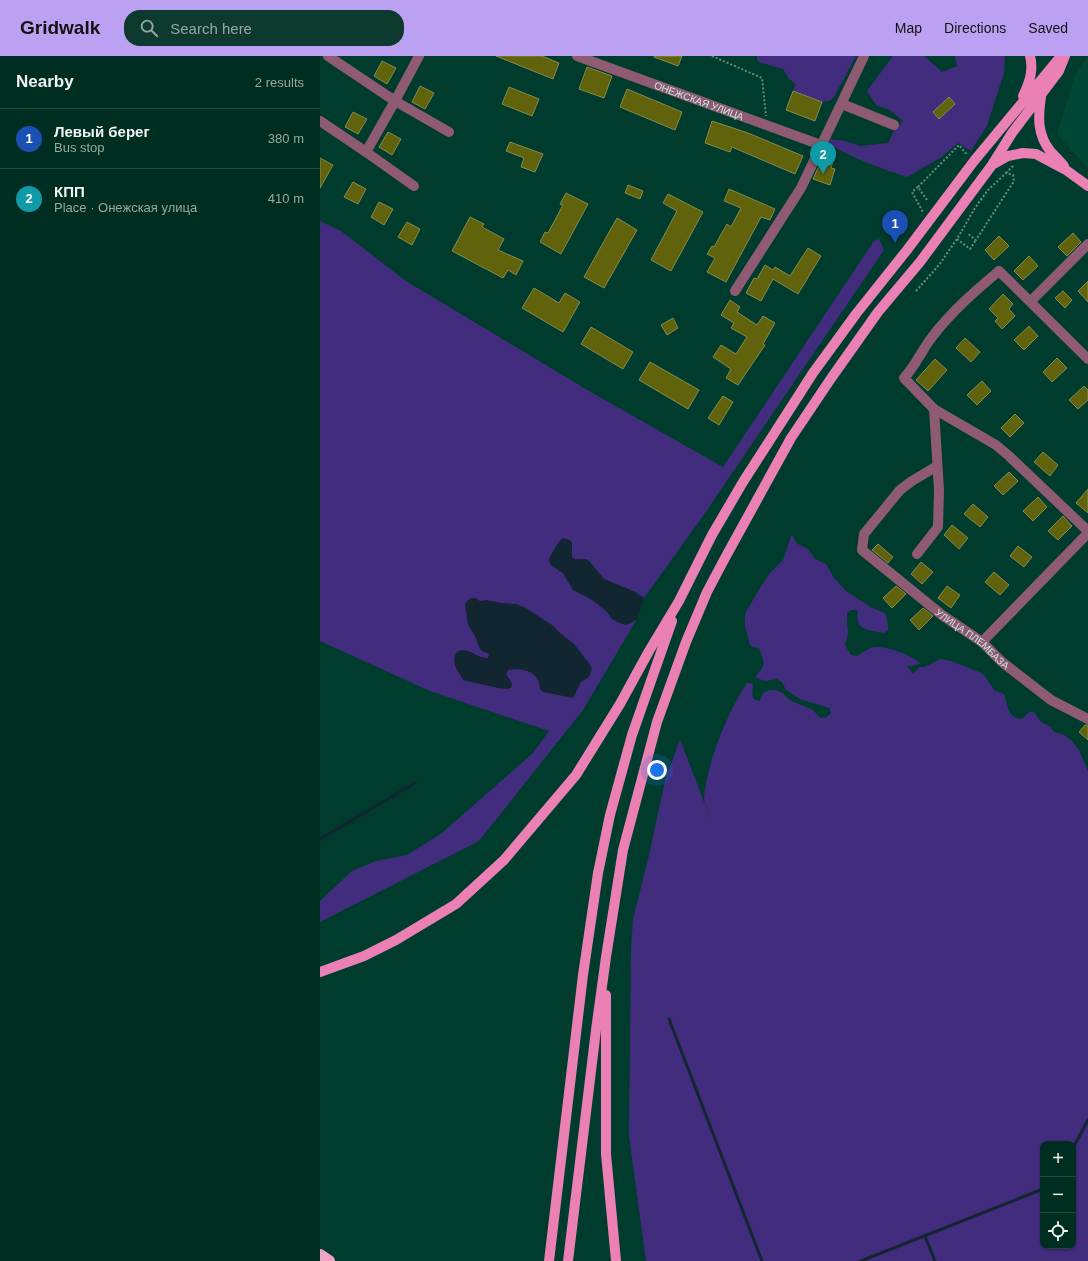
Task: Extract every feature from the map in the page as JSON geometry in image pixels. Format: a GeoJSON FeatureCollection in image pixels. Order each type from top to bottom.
{"type":"FeatureCollection","features":[{"type":"Feature","properties":{"kind":"highway"},"geometry":{"type":"LineString","coordinates":[[320,1255],[329,1261]]}},
{"type":"Feature","properties":{"kind":"main road"},"geometry":{"type":"LineString","coordinates":[[1017,108],[1032,71],[1030,56]]}},
{"type":"Feature","properties":{"kind":"main road"},"geometry":{"type":"LineString","coordinates":[[320,972],[364,956],[413,931],[456,904],[504,860],[576,775],[620,704],[679,600],[712,535],[743,482],[813,373],[856,314],[907,250],[974,161],[1061,56]]}},
{"type":"Feature","properties":{"kind":"main road"},"geometry":{"type":"LineString","coordinates":[[568,1261],[596,1030],[606,957],[624,850],[657,722],[686,642],[707,592],[728,551],[791,438],[878,312],[920,262],[992,165],[1012,133],[1059,71],[1066,56]]}},
{"type":"Feature","properties":{"kind":"main road"},"geometry":{"type":"LineString","coordinates":[[1041,96],[1038,117],[1039,128],[1043,139],[1066,170]]}},
{"type":"Feature","properties":{"kind":"main road"},"geometry":{"type":"LineString","coordinates":[[992,165],[1008,156],[1023,153],[1036,154],[1066,170],[1088,186]]}},
{"type":"Feature","properties":{"kind":"main road"},"geometry":{"type":"LineString","coordinates":[[549,1261],[583,975],[598,873],[610,815],[632,735],[679,600]]}},
{"type":"Feature","properties":{"kind":"main road"},"geometry":{"type":"LineString","coordinates":[[606,957],[606,1154],[616,1261]]}},
{"type":"Feature","properties":{"kind":"street"},"geometry":{"type":"LineString","coordinates":[[328,56],[395,101],[449,132]]}},
{"type":"Feature","properties":{"kind":"street"},"geometry":{"type":"LineString","coordinates":[[366,152],[419,56]]}},
{"type":"Feature","properties":{"kind":"street","name":"ОНЕЖСКАЯ УЛИЦА"},"geometry":{"type":"LineString","coordinates":[[577,56],[821,144]]}},
{"type":"Feature","properties":{"kind":"street"},"geometry":{"type":"LineString","coordinates":[[735,291],[801,188],[864,56]]}},
{"type":"Feature","properties":{"kind":"street"},"geometry":{"type":"LineString","coordinates":[[842,104],[894,125]]}},
{"type":"Feature","properties":{"kind":"street"},"geometry":{"type":"LineString","coordinates":[[320,121],[414,186]]}},
{"type":"Feature","properties":{"kind":"street"},"geometry":{"type":"LineString","coordinates":[[1031,301],[1088,244]]}},
{"type":"Feature","properties":{"kind":"street"},"geometry":{"type":"LineString","coordinates":[[982,642],[1088,532],[1009,456],[996,446],[934,409],[904,378],[912,369],[932,337],[961,304],[999,271],[1088,359]]}},
{"type":"Feature","properties":{"kind":"street"},"geometry":{"type":"LineString","coordinates":[[917,554],[938,528],[939,490],[934,409]]}},
{"type":"Feature","properties":{"kind":"street","name":"УЛИЦА ПЛЕМБАЗА"},"geometry":{"type":"LineString","coordinates":[[937,466],[900,490],[864,534],[862,550],[942,616],[982,642],[1002,662],[1051,700],[1088,719]]}},
{"type":"Feature","properties":{"kind":"path"},"geometry":{"type":"LineString","coordinates":[[712,56],[762,78],[767,125]]}},
{"type":"Feature","properties":{"kind":"path"},"geometry":{"type":"LineString","coordinates":[[919,218],[923,212],[912,192],[958,145],[968,154],[964,161]]}},
{"type":"Feature","properties":{"kind":"path"},"geometry":{"type":"LineString","coordinates":[[916,291],[939,265],[988,190],[1006,173],[1013,175],[1014,180],[970,249],[957,239]]}},
{"type":"Feature","properties":{"kind":"path"},"geometry":{"type":"LineString","coordinates":[[918,187],[927,200]]}},
{"type":"Feature","properties":{"kind":"path"},"geometry":{"type":"LineString","coordinates":[[967,233],[976,240]]}},
{"type":"Feature","properties":{"kind":"shaded area"},"geometry":{"type":"Polygon","coordinates":[[[757,56],[856,56],[834,97],[829,101],[822,102],[793,91],[796,84],[789,79],[783,69],[759,62],[757,60],[757,56]]]}},
{"type":"Feature","properties":{"kind":"shaded area"},"geometry":{"type":"Polygon","coordinates":[[[893,56],[924,56],[942,72],[957,66],[955,56],[1005,56],[1004,73],[987,126],[971,151],[958,143],[940,158],[907,177],[868,163],[830,145],[830,139],[845,141],[860,146],[888,143],[895,129],[903,121],[890,110],[876,105],[867,91],[893,56]]]}},
{"type":"Feature","properties":{"kind":"shaded area"},"geometry":{"type":"Polygon","coordinates":[[[1088,56],[1088,168],[1057,134],[1075,75],[1088,56]]]}},
{"type":"Feature","properties":{"kind":"shaded area"},"geometry":{"type":"Polygon","coordinates":[[[320,221],[341,231],[406,281],[589,391],[723,467],[874,241],[879,239],[884,250],[703,516],[644,598],[635,592],[604,579],[588,560],[574,559],[572,557],[572,550],[558,543],[553,551],[552,566],[563,573],[573,590],[591,599],[630,624],[637,619],[583,710],[479,841],[320,922],[320,901],[352,871],[376,861],[407,855],[442,833],[533,753],[549,731],[430,691],[320,641],[320,221]]]}},
{"type":"Feature","properties":{"kind":"shaded area"},"geometry":{"type":"Polygon","coordinates":[[[792,534],[796,543],[808,549],[815,559],[826,564],[834,578],[846,591],[872,608],[883,612],[886,615],[888,630],[884,633],[863,628],[858,621],[857,610],[851,610],[847,613],[848,634],[845,645],[851,655],[857,656],[871,648],[882,647],[898,651],[912,657],[921,664],[907,666],[913,674],[920,667],[925,667],[940,659],[951,661],[979,672],[984,675],[994,690],[1004,694],[1009,710],[1013,716],[1022,719],[1029,712],[1034,712],[1041,722],[1051,727],[1054,732],[1062,734],[1071,740],[1079,750],[1088,771],[1088,1261],[646,1261],[629,1136],[631,949],[633,919],[665,781],[680,739],[705,805],[704,797],[706,783],[714,753],[726,722],[747,683],[751,683],[753,685],[752,695],[754,699],[760,701],[763,693],[769,690],[776,690],[783,693],[787,698],[794,702],[813,710],[820,718],[827,717],[831,713],[829,708],[800,699],[786,690],[782,682],[777,679],[765,681],[757,678],[756,676],[762,669],[764,663],[759,648],[752,647],[750,645],[745,626],[745,614],[770,573],[783,560],[792,534]]]}},
{"type":"Feature","properties":{"kind":"water"},"geometry":{"type":"Polygon","coordinates":[[[563,538],[570,540],[572,543],[572,557],[574,559],[588,560],[604,579],[635,592],[644,598],[637,619],[626,625],[617,622],[591,599],[573,590],[563,573],[549,562],[551,555],[563,538]]]}},
{"type":"Feature","properties":{"kind":"water"},"geometry":{"type":"Polygon","coordinates":[[[471,598],[475,598],[480,601],[486,600],[516,604],[526,608],[552,625],[574,644],[592,668],[589,677],[581,682],[573,698],[543,692],[540,689],[537,678],[534,675],[525,670],[519,669],[508,670],[506,674],[512,683],[511,688],[507,689],[463,680],[455,666],[454,661],[455,655],[458,651],[464,650],[481,657],[488,658],[489,654],[482,651],[479,647],[475,636],[468,625],[465,604],[471,598]]]}},
{"type":"Feature","properties":{"kind":"building"},"geometry":{"type":"Polygon","coordinates":[[[496,56],[542,56],[559,63],[553,79],[496,56]]]}},
{"type":"Feature","properties":{"kind":"building"},"geometry":{"type":"Polygon","coordinates":[[[654,56],[682,56],[678,66],[654,56]]]}},
{"type":"Feature","properties":{"kind":"building"},"geometry":{"type":"Polygon","coordinates":[[[382,61],[396,68],[387,84],[374,76],[382,61]]]}},
{"type":"Feature","properties":{"kind":"building"},"geometry":{"type":"Polygon","coordinates":[[[587,67],[612,76],[604,98],[579,89],[587,67]]]}},
{"type":"Feature","properties":{"kind":"building"},"geometry":{"type":"Polygon","coordinates":[[[420,86],[434,93],[425,109],[412,102],[420,86]]]}},
{"type":"Feature","properties":{"kind":"building"},"geometry":{"type":"Polygon","coordinates":[[[509,87],[539,99],[532,116],[502,104],[509,87]]]}},
{"type":"Feature","properties":{"kind":"building"},"geometry":{"type":"Polygon","coordinates":[[[627,89],[682,112],[675,130],[620,107],[627,89]]]}},
{"type":"Feature","properties":{"kind":"building"},"geometry":{"type":"Polygon","coordinates":[[[793,91],[822,102],[815,121],[786,110],[793,91]]]}},
{"type":"Feature","properties":{"kind":"building"},"geometry":{"type":"Polygon","coordinates":[[[949,97],[955,104],[939,119],[933,112],[949,97]]]}},
{"type":"Feature","properties":{"kind":"building"},"geometry":{"type":"Polygon","coordinates":[[[353,112],[367,119],[358,134],[345,127],[353,112]]]}},
{"type":"Feature","properties":{"kind":"building"},"geometry":{"type":"Polygon","coordinates":[[[712,121],[748,133],[803,156],[795,174],[732,147],[730,152],[705,143],[712,121]]]}},
{"type":"Feature","properties":{"kind":"building"},"geometry":{"type":"Polygon","coordinates":[[[388,132],[401,139],[392,155],[379,147],[388,132]]]}},
{"type":"Feature","properties":{"kind":"building"},"geometry":{"type":"Polygon","coordinates":[[[510,142],[543,154],[535,172],[521,167],[524,158],[506,151],[510,142]]]}},
{"type":"Feature","properties":{"kind":"building"},"geometry":{"type":"Polygon","coordinates":[[[823,157],[833,161],[831,168],[835,169],[830,185],[813,179],[823,157]]]}},
{"type":"Feature","properties":{"kind":"building"},"geometry":{"type":"Polygon","coordinates":[[[320,158],[333,165],[320,188],[320,158]]]}},
{"type":"Feature","properties":{"kind":"building"},"geometry":{"type":"Polygon","coordinates":[[[353,182],[366,189],[358,204],[344,197],[353,182]]]}},
{"type":"Feature","properties":{"kind":"building"},"geometry":{"type":"Polygon","coordinates":[[[628,185],[643,191],[640,199],[625,193],[628,185]]]}},
{"type":"Feature","properties":{"kind":"building"},"geometry":{"type":"Polygon","coordinates":[[[729,189],[775,209],[770,220],[761,217],[726,282],[707,272],[715,258],[707,254],[712,246],[714,247],[727,224],[731,227],[741,208],[724,201],[729,189]]]}},
{"type":"Feature","properties":{"kind":"building"},"geometry":{"type":"Polygon","coordinates":[[[566,193],[588,204],[561,254],[540,242],[545,232],[548,233],[563,205],[560,204],[566,193]]]}},
{"type":"Feature","properties":{"kind":"building"},"geometry":{"type":"Polygon","coordinates":[[[668,194],[703,212],[671,271],[651,260],[677,211],[663,203],[668,194]]]}},
{"type":"Feature","properties":{"kind":"building"},"geometry":{"type":"Polygon","coordinates":[[[379,202],[393,209],[384,225],[371,217],[379,202]]]}},
{"type":"Feature","properties":{"kind":"building"},"geometry":{"type":"Polygon","coordinates":[[[470,217],[484,224],[482,227],[504,239],[498,250],[523,261],[516,275],[508,270],[503,278],[452,251],[470,217]]]}},
{"type":"Feature","properties":{"kind":"building"},"geometry":{"type":"Polygon","coordinates":[[[617,218],[637,230],[604,288],[584,277],[617,218]]]}},
{"type":"Feature","properties":{"kind":"building"},"geometry":{"type":"Polygon","coordinates":[[[407,222],[420,229],[412,245],[398,237],[407,222]]]}},
{"type":"Feature","properties":{"kind":"building"},"geometry":{"type":"Polygon","coordinates":[[[1073,233],[1081,242],[1067,256],[1058,247],[1073,233]]]}},
{"type":"Feature","properties":{"kind":"building"},"geometry":{"type":"Polygon","coordinates":[[[999,236],[1009,246],[994,260],[985,250],[999,236]]]}},
{"type":"Feature","properties":{"kind":"building"},"geometry":{"type":"Polygon","coordinates":[[[808,248],[821,256],[798,294],[773,279],[761,301],[746,293],[754,278],[757,279],[765,265],[773,270],[775,267],[790,276],[808,248]]]}},
{"type":"Feature","properties":{"kind":"building"},"geometry":{"type":"Polygon","coordinates":[[[1029,256],[1038,266],[1023,280],[1014,271],[1029,256]]]}},
{"type":"Feature","properties":{"kind":"building"},"geometry":{"type":"Polygon","coordinates":[[[1088,281],[1088,302],[1078,291],[1088,281]]]}},
{"type":"Feature","properties":{"kind":"building"},"geometry":{"type":"Polygon","coordinates":[[[534,288],[559,303],[565,293],[580,302],[563,332],[522,308],[534,288]]]}},
{"type":"Feature","properties":{"kind":"building"},"geometry":{"type":"Polygon","coordinates":[[[1063,291],[1072,300],[1065,308],[1055,298],[1063,291]]]}},
{"type":"Feature","properties":{"kind":"building"},"geometry":{"type":"Polygon","coordinates":[[[1003,294],[1013,304],[1009,309],[1015,316],[1002,329],[995,321],[998,318],[989,309],[1003,294]]]}},
{"type":"Feature","properties":{"kind":"building"},"geometry":{"type":"Polygon","coordinates":[[[730,300],[740,307],[737,312],[757,325],[763,316],[775,323],[763,344],[765,345],[738,385],[726,378],[731,369],[713,357],[721,345],[736,354],[747,337],[731,328],[734,323],[721,315],[730,300]]]}},
{"type":"Feature","properties":{"kind":"building"},"geometry":{"type":"Polygon","coordinates":[[[673,318],[678,328],[667,335],[661,325],[673,318]]]}},
{"type":"Feature","properties":{"kind":"building"},"geometry":{"type":"Polygon","coordinates":[[[1029,326],[1038,336],[1024,350],[1014,340],[1029,326]]]}},
{"type":"Feature","properties":{"kind":"building"},"geometry":{"type":"Polygon","coordinates":[[[591,327],[633,352],[623,369],[581,344],[591,327]]]}},
{"type":"Feature","properties":{"kind":"building"},"geometry":{"type":"Polygon","coordinates":[[[965,338],[980,352],[971,362],[956,348],[965,338]]]}},
{"type":"Feature","properties":{"kind":"building"},"geometry":{"type":"Polygon","coordinates":[[[1057,358],[1067,368],[1052,382],[1043,372],[1057,358]]]}},
{"type":"Feature","properties":{"kind":"building"},"geometry":{"type":"Polygon","coordinates":[[[935,359],[947,370],[928,391],[916,380],[935,359]]]}},
{"type":"Feature","properties":{"kind":"building"},"geometry":{"type":"Polygon","coordinates":[[[650,362],[699,390],[688,409],[639,380],[650,362]]]}},
{"type":"Feature","properties":{"kind":"building"},"geometry":{"type":"Polygon","coordinates":[[[982,381],[991,391],[977,405],[967,395],[982,381]]]}},
{"type":"Feature","properties":{"kind":"building"},"geometry":{"type":"Polygon","coordinates":[[[1084,386],[1088,390],[1088,400],[1078,409],[1069,400],[1084,386]]]}},
{"type":"Feature","properties":{"kind":"building"},"geometry":{"type":"Polygon","coordinates":[[[723,396],[733,402],[719,425],[708,418],[723,396]]]}},
{"type":"Feature","properties":{"kind":"building"},"geometry":{"type":"Polygon","coordinates":[[[1015,414],[1024,423],[1010,437],[1001,428],[1015,414]]]}},
{"type":"Feature","properties":{"kind":"building"},"geometry":{"type":"Polygon","coordinates":[[[1043,452],[1058,465],[1050,476],[1034,462],[1043,452]]]}},
{"type":"Feature","properties":{"kind":"building"},"geometry":{"type":"Polygon","coordinates":[[[1009,472],[1018,481],[1003,495],[994,486],[1009,472]]]}},
{"type":"Feature","properties":{"kind":"building"},"geometry":{"type":"Polygon","coordinates":[[[1088,489],[1088,513],[1076,503],[1088,489]]]}},
{"type":"Feature","properties":{"kind":"building"},"geometry":{"type":"Polygon","coordinates":[[[1038,497],[1047,507],[1033,521],[1023,511],[1038,497]]]}},
{"type":"Feature","properties":{"kind":"building"},"geometry":{"type":"Polygon","coordinates":[[[973,504],[988,517],[980,527],[964,514],[973,504]]]}},
{"type":"Feature","properties":{"kind":"building"},"geometry":{"type":"Polygon","coordinates":[[[1063,516],[1072,526],[1058,540],[1048,531],[1063,516]]]}},
{"type":"Feature","properties":{"kind":"building"},"geometry":{"type":"Polygon","coordinates":[[[952,525],[968,538],[959,549],[944,535],[952,525]]]}},
{"type":"Feature","properties":{"kind":"building"},"geometry":{"type":"Polygon","coordinates":[[[878,544],[893,557],[888,563],[872,550],[878,544]]]}},
{"type":"Feature","properties":{"kind":"building"},"geometry":{"type":"Polygon","coordinates":[[[1018,546],[1032,557],[1024,567],[1010,556],[1018,546]]]}},
{"type":"Feature","properties":{"kind":"building"},"geometry":{"type":"Polygon","coordinates":[[[921,562],[933,572],[922,584],[911,574],[921,562]]]}},
{"type":"Feature","properties":{"kind":"building"},"geometry":{"type":"Polygon","coordinates":[[[994,572],[1009,585],[1000,595],[985,582],[994,572]]]}},
{"type":"Feature","properties":{"kind":"building"},"geometry":{"type":"Polygon","coordinates":[[[896,586],[906,594],[892,608],[883,598],[896,586]]]}},
{"type":"Feature","properties":{"kind":"building"},"geometry":{"type":"Polygon","coordinates":[[[947,586],[960,595],[951,608],[938,598],[947,586]]]}},
{"type":"Feature","properties":{"kind":"building"},"geometry":{"type":"Polygon","coordinates":[[[923,608],[933,616],[919,630],[910,620],[923,608]]]}},
{"type":"Feature","properties":{"kind":"building"},"geometry":{"type":"Polygon","coordinates":[[[1085,725],[1088,725],[1088,740],[1079,732],[1085,725]]]}},
{"type":"Feature","properties":{"kind":"waterway"},"geometry":{"type":"LineString","coordinates":[[320,839],[415,783]]}},
{"type":"Feature","properties":{"kind":"waterway"},"geometry":{"type":"LineString","coordinates":[[669,1019],[762,1261]]}},
{"type":"Feature","properties":{"kind":"waterway"},"geometry":{"type":"LineString","coordinates":[[1076,1142],[1088,1120]]}},
{"type":"Feature","properties":{"kind":"waterway"},"geometry":{"type":"LineString","coordinates":[[861,1261],[1040,1190]]}},
{"type":"Feature","properties":{"kind":"waterway"},"geometry":{"type":"LineString","coordinates":[[925,1236],[935,1261]]}},
{"type":"Feature","properties":{"kind":"place","name":"КПП"},"geometry":{"type":"Point","coordinates":[823,174]}},
{"type":"Feature","properties":{"kind":"place","name":"Левый берег"},"geometry":{"type":"Point","coordinates":[895,243]}}]}
